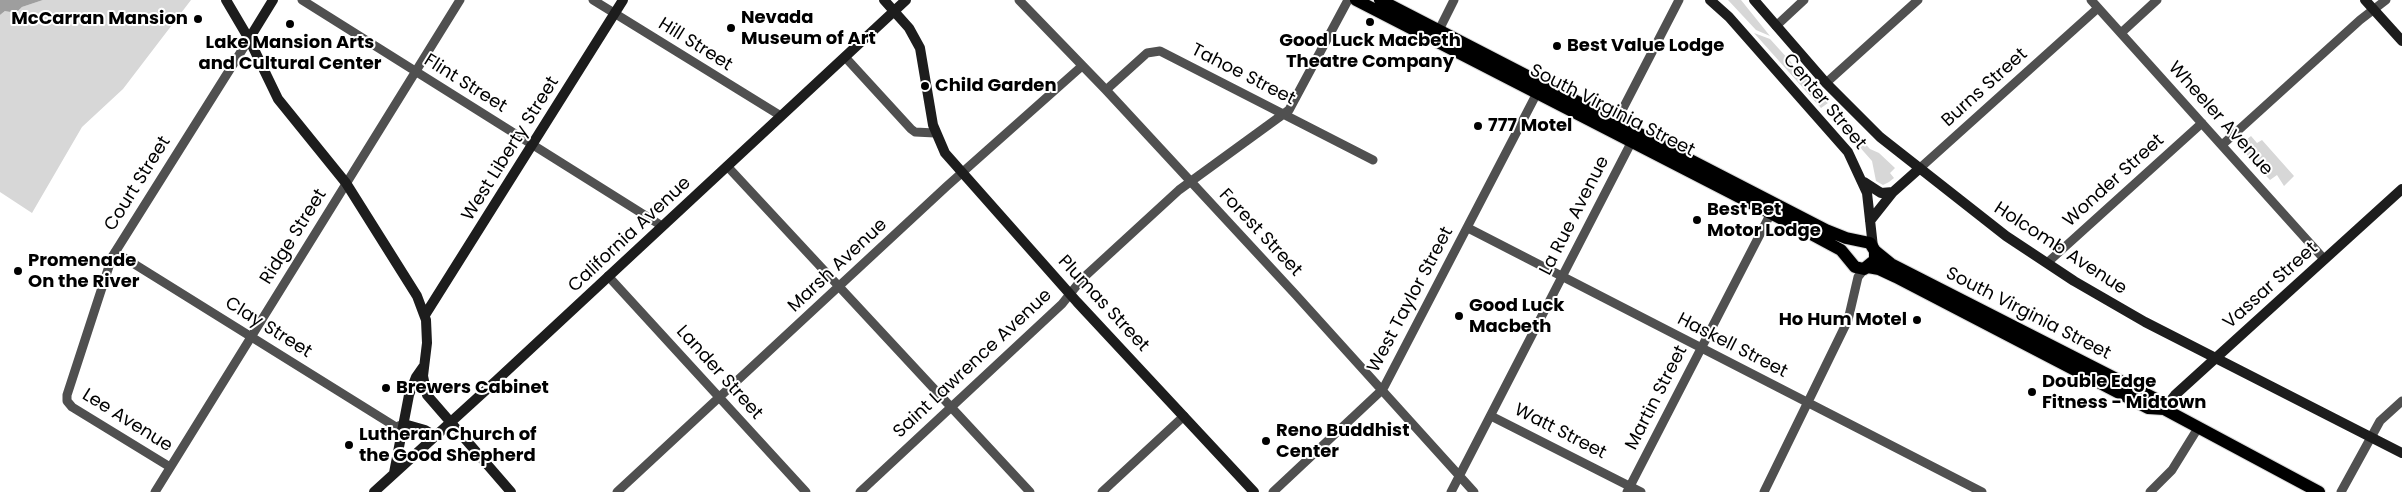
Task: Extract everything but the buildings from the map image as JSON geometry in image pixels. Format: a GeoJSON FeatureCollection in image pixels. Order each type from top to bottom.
{"type":"FeatureCollection","features":[{"type":"Feature","properties":{"kind":"main road","name":"South Virginia Street"},"geometry":{"type":"LineString","coordinates":[[1356,0],[1394,13],[1432,33],[1439,30],[1826,230],[1859,241]]}},
{"type":"Feature","properties":{"kind":"main road"},"geometry":{"type":"LineString","coordinates":[[1369,0],[1394,13]]}},
{"type":"Feature","properties":{"kind":"main road","name":"South Virginia Street"},"geometry":{"type":"LineString","coordinates":[[1380,0],[1394,13],[1537,93],[1841,250],[1848,259]]}},
{"type":"Feature","properties":{"kind":"main road"},"geometry":{"type":"LineString","coordinates":[[1537,93],[1545,89],[1552,90]]}},
{"type":"Feature","properties":{"kind":"main road"},"geometry":{"type":"LineString","coordinates":[[1859,241],[1866,241],[1874,249],[1874,260],[1867,268],[1855,267],[1848,259],[1850,247],[1859,241]]}},
{"type":"Feature","properties":{"kind":"main road","name":"South Virginia Street"},"geometry":{"type":"LineString","coordinates":[[1874,249],[1890,264],[2154,398],[2164,409],[2319,492]]}},
{"type":"Feature","properties":{"kind":"main road","name":"South Virginia Street"},"geometry":{"type":"LineString","coordinates":[[1867,268],[1896,277],[2148,408],[2164,409]]}},
{"type":"Feature","properties":{"kind":"street"},"geometry":{"type":"LineString","coordinates":[[226,0],[249,39],[278,99],[346,183],[417,296],[425,315],[427,344],[423,385],[427,395],[511,492]]}},
{"type":"Feature","properties":{"kind":"street","name":"Court Street"},"geometry":{"type":"LineString","coordinates":[[67,401],[67,395],[102,281],[115,252],[273,0]]}},
{"type":"Feature","properties":{"kind":"street","name":"Flint Street"},"geometry":{"type":"LineString","coordinates":[[302,0],[662,226]]}},
{"type":"Feature","properties":{"kind":"street","name":"Ridge Street"},"geometry":{"type":"LineString","coordinates":[[155,492],[460,0]]}},
{"type":"Feature","properties":{"kind":"street","name":"Hill Street"},"geometry":{"type":"LineString","coordinates":[[593,0],[781,116]]}},
{"type":"Feature","properties":{"kind":"street","name":"West Liberty Street"},"geometry":{"type":"LineString","coordinates":[[425,315],[623,0]]}},
{"type":"Feature","properties":{"kind":"street","name":"Plumas Street"},"geometry":{"type":"LineString","coordinates":[[884,0],[909,28],[920,48],[935,132],[945,153],[1070,294],[1254,492]]}},
{"type":"Feature","properties":{"kind":"street","name":"California Avenue"},"geometry":{"type":"LineString","coordinates":[[374,492],[906,0]]}},
{"type":"Feature","properties":{"kind":"street","name":"Forest Street"},"geometry":{"type":"LineString","coordinates":[[1019,0],[1106,90],[1383,390],[1474,492]]}},
{"type":"Feature","properties":{"kind":"street","name":"Saint Lawrence Avenue"},"geometry":{"type":"LineString","coordinates":[[860,492],[1070,294],[1082,279],[1191,182],[1284,114],[1292,105],[1348,0]]}},
{"type":"Feature","properties":{"kind":"street"},"geometry":{"type":"LineString","coordinates":[[1439,30],[1454,0]]}},
{"type":"Feature","properties":{"kind":"street"},"geometry":{"type":"LineString","coordinates":[[1616,122],[1679,0]]}},
{"type":"Feature","properties":{"kind":"street","name":"Center Street"},"geometry":{"type":"LineString","coordinates":[[1710,0],[1729,17],[1843,145],[1864,182],[1869,200],[1874,249]]}},
{"type":"Feature","properties":{"kind":"street","name":"Holcomb Avenue"},"geometry":{"type":"LineString","coordinates":[[1754,0],[1826,83],[1880,136],[1982,218],[2047,263],[2112,303],[2402,453]]}},
{"type":"Feature","properties":{"kind":"street"},"geometry":{"type":"LineString","coordinates":[[1776,26],[1804,0]]}},
{"type":"Feature","properties":{"kind":"street"},"geometry":{"type":"LineString","coordinates":[[1826,83],[1918,0]]}},
{"type":"Feature","properties":{"kind":"street","name":"Wheeler Avenue"},"geometry":{"type":"LineString","coordinates":[[2091,0],[2324,259]]}},
{"type":"Feature","properties":{"kind":"street"},"geometry":{"type":"LineString","coordinates":[[2121,33],[2158,0]]}},
{"type":"Feature","properties":{"kind":"street"},"geometry":{"type":"LineString","coordinates":[[2365,0],[2402,41]]}},
{"type":"Feature","properties":{"kind":"street"},"geometry":{"type":"LineString","coordinates":[[2222,145],[2386,0]]}},
{"type":"Feature","properties":{"kind":"street","name":"Burns Street"},"geometry":{"type":"LineString","coordinates":[[1870,221],[1893,192],[2098,8]]}},
{"type":"Feature","properties":{"kind":"street","name":"Tahoe Street"},"geometry":{"type":"LineString","coordinates":[[1106,90],[1147,53],[1158,50],[1373,160]]}},
{"type":"Feature","properties":{"kind":"street"},"geometry":{"type":"LineString","coordinates":[[845,57],[911,129],[915,132],[935,132]]}},
{"type":"Feature","properties":{"kind":"street","name":"Marsh Avenue"},"geometry":{"type":"LineString","coordinates":[[617,492],[1082,66]]}},
{"type":"Feature","properties":{"kind":"street","name":"West Taylor Street"},"geometry":{"type":"LineString","coordinates":[[1273,492],[1383,390],[1537,93]]}},
{"type":"Feature","properties":{"kind":"street","name":"Wonder Street"},"geometry":{"type":"LineString","coordinates":[[2047,263],[2202,123]]}},
{"type":"Feature","properties":{"kind":"street","name":"La Rue Avenue"},"geometry":{"type":"LineString","coordinates":[[1451,492],[1632,141]]}},
{"type":"Feature","properties":{"kind":"street"},"geometry":{"type":"LineString","coordinates":[[727,166],[1030,492]]}},
{"type":"Feature","properties":{"kind":"street"},"geometry":{"type":"LineString","coordinates":[[1864,182],[1881,193],[1893,192]]}},
{"type":"Feature","properties":{"kind":"street","name":"Vassar Street"},"geometry":{"type":"LineString","coordinates":[[2164,409],[2175,394],[2402,188]]}},
{"type":"Feature","properties":{"kind":"street","name":"Martin Street"},"geometry":{"type":"LineString","coordinates":[[1629,489],[1771,213]]}},
{"type":"Feature","properties":{"kind":"street","name":"Haskell Street"},"geometry":{"type":"LineString","coordinates":[[1468,228],[1982,492]]}},
{"type":"Feature","properties":{"kind":"street","name":"Clay Street"},"geometry":{"type":"LineString","coordinates":[[115,252],[396,427],[404,424]]}},
{"type":"Feature","properties":{"kind":"street"},"geometry":{"type":"LineString","coordinates":[[1764,492],[1848,320],[1858,277],[1867,268]]}},
{"type":"Feature","properties":{"kind":"street","name":"Lander Street"},"geometry":{"type":"LineString","coordinates":[[608,276],[806,492]]}},
{"type":"Feature","properties":{"kind":"street"},"geometry":{"type":"LineString","coordinates":[[394,473],[412,386],[424,366]]}},
{"type":"Feature","properties":{"kind":"street","name":"Lee Avenue"},"geometry":{"type":"LineString","coordinates":[[67,401],[72,407],[170,467]]}},
{"type":"Feature","properties":{"kind":"street"},"geometry":{"type":"LineString","coordinates":[[2341,492],[2380,421],[2402,401]]}},
{"type":"Feature","properties":{"kind":"street"},"geometry":{"type":"LineString","coordinates":[[1102,492],[1184,416]]}},
{"type":"Feature","properties":{"kind":"street","name":"Watt Street"},"geometry":{"type":"LineString","coordinates":[[1491,416],[1629,489],[1640,492]]}},
{"type":"Feature","properties":{"kind":"street"},"geometry":{"type":"LineString","coordinates":[[404,424],[425,430],[435,436]]}},
{"type":"Feature","properties":{"kind":"street"},"geometry":{"type":"LineString","coordinates":[[2150,492],[2172,470],[2198,428]]}},
{"type":"Feature","properties":{"kind":"shaded area"},"geometry":{"type":"Polygon","coordinates":[[[0,0],[43,0],[22,7],[16,13],[5,11],[0,15],[0,0]]]}},
{"type":"Feature","properties":{"kind":"shaded area"},"geometry":{"type":"Polygon","coordinates":[[[43,0],[191,0],[123,89],[82,127],[32,213],[0,192],[0,15],[5,11],[18,12],[22,7],[43,0]]]}},
{"type":"Feature","properties":{"kind":"shaded area"},"geometry":{"type":"Polygon","coordinates":[[[1728,0],[1741,0],[1770,36],[1756,30],[1728,0]]]}},
{"type":"Feature","properties":{"kind":"shaded area"},"geometry":{"type":"Polygon","coordinates":[[[1754,33],[1770,39],[1828,103],[1821,108],[1754,33]]]}},
{"type":"Feature","properties":{"kind":"shaded area"},"geometry":{"type":"Polygon","coordinates":[[[1831,106],[1870,149],[1879,153],[1895,168],[1890,173],[1894,178],[1883,185],[1876,181],[1872,161],[1827,110],[1831,106]]]}},
{"type":"Feature","properties":{"kind":"shaded area"},"geometry":{"type":"Polygon","coordinates":[[[2251,136],[2257,143],[2262,140],[2294,176],[2284,186],[2277,175],[2270,180],[2239,146],[2251,136]]]}},
{"type":"Feature","properties":{"kind":"place","name":"McCarran Mansion"},"geometry":{"type":"Point","coordinates":[198,19]}},
{"type":"Feature","properties":{"kind":"place","name":"Good Luck Macbeth Theatre Company"},"geometry":{"type":"Point","coordinates":[1370,22]}},
{"type":"Feature","properties":{"kind":"place","name":"Lake Mansion Arts and Cultural Center"},"geometry":{"type":"Point","coordinates":[290,24]}},
{"type":"Feature","properties":{"kind":"place","name":"Nevada Museum of Art"},"geometry":{"type":"Point","coordinates":[731,28]}},
{"type":"Feature","properties":{"kind":"place","name":"Best Value Lodge"},"geometry":{"type":"Point","coordinates":[1557,46]}},
{"type":"Feature","properties":{"kind":"place","name":"Child Garden"},"geometry":{"type":"Point","coordinates":[925,86]}},
{"type":"Feature","properties":{"kind":"place","name":"777 Motel"},"geometry":{"type":"Point","coordinates":[1478,126]}},
{"type":"Feature","properties":{"kind":"place","name":"Best Bet Motor Lodge"},"geometry":{"type":"Point","coordinates":[1697,220]}},
{"type":"Feature","properties":{"kind":"place","name":"Promenade On the River"},"geometry":{"type":"Point","coordinates":[18,271]}},
{"type":"Feature","properties":{"kind":"place","name":"Good Luck Macbeth"},"geometry":{"type":"Point","coordinates":[1459,316]}},
{"type":"Feature","properties":{"kind":"place","name":"Ho Hum Motel"},"geometry":{"type":"Point","coordinates":[1917,320]}},
{"type":"Feature","properties":{"kind":"place","name":"Brewers Cabinet"},"geometry":{"type":"Point","coordinates":[386,388]}},
{"type":"Feature","properties":{"kind":"place","name":"Double Edge Fitness - Midtown"},"geometry":{"type":"Point","coordinates":[2032,392]}},
{"type":"Feature","properties":{"kind":"place","name":"Reno Buddhist Center"},"geometry":{"type":"Point","coordinates":[1266,441]}},
{"type":"Feature","properties":{"kind":"place","name":"Lutheran Church of the Good Shepherd"},"geometry":{"type":"Point","coordinates":[349,445]}}]}
